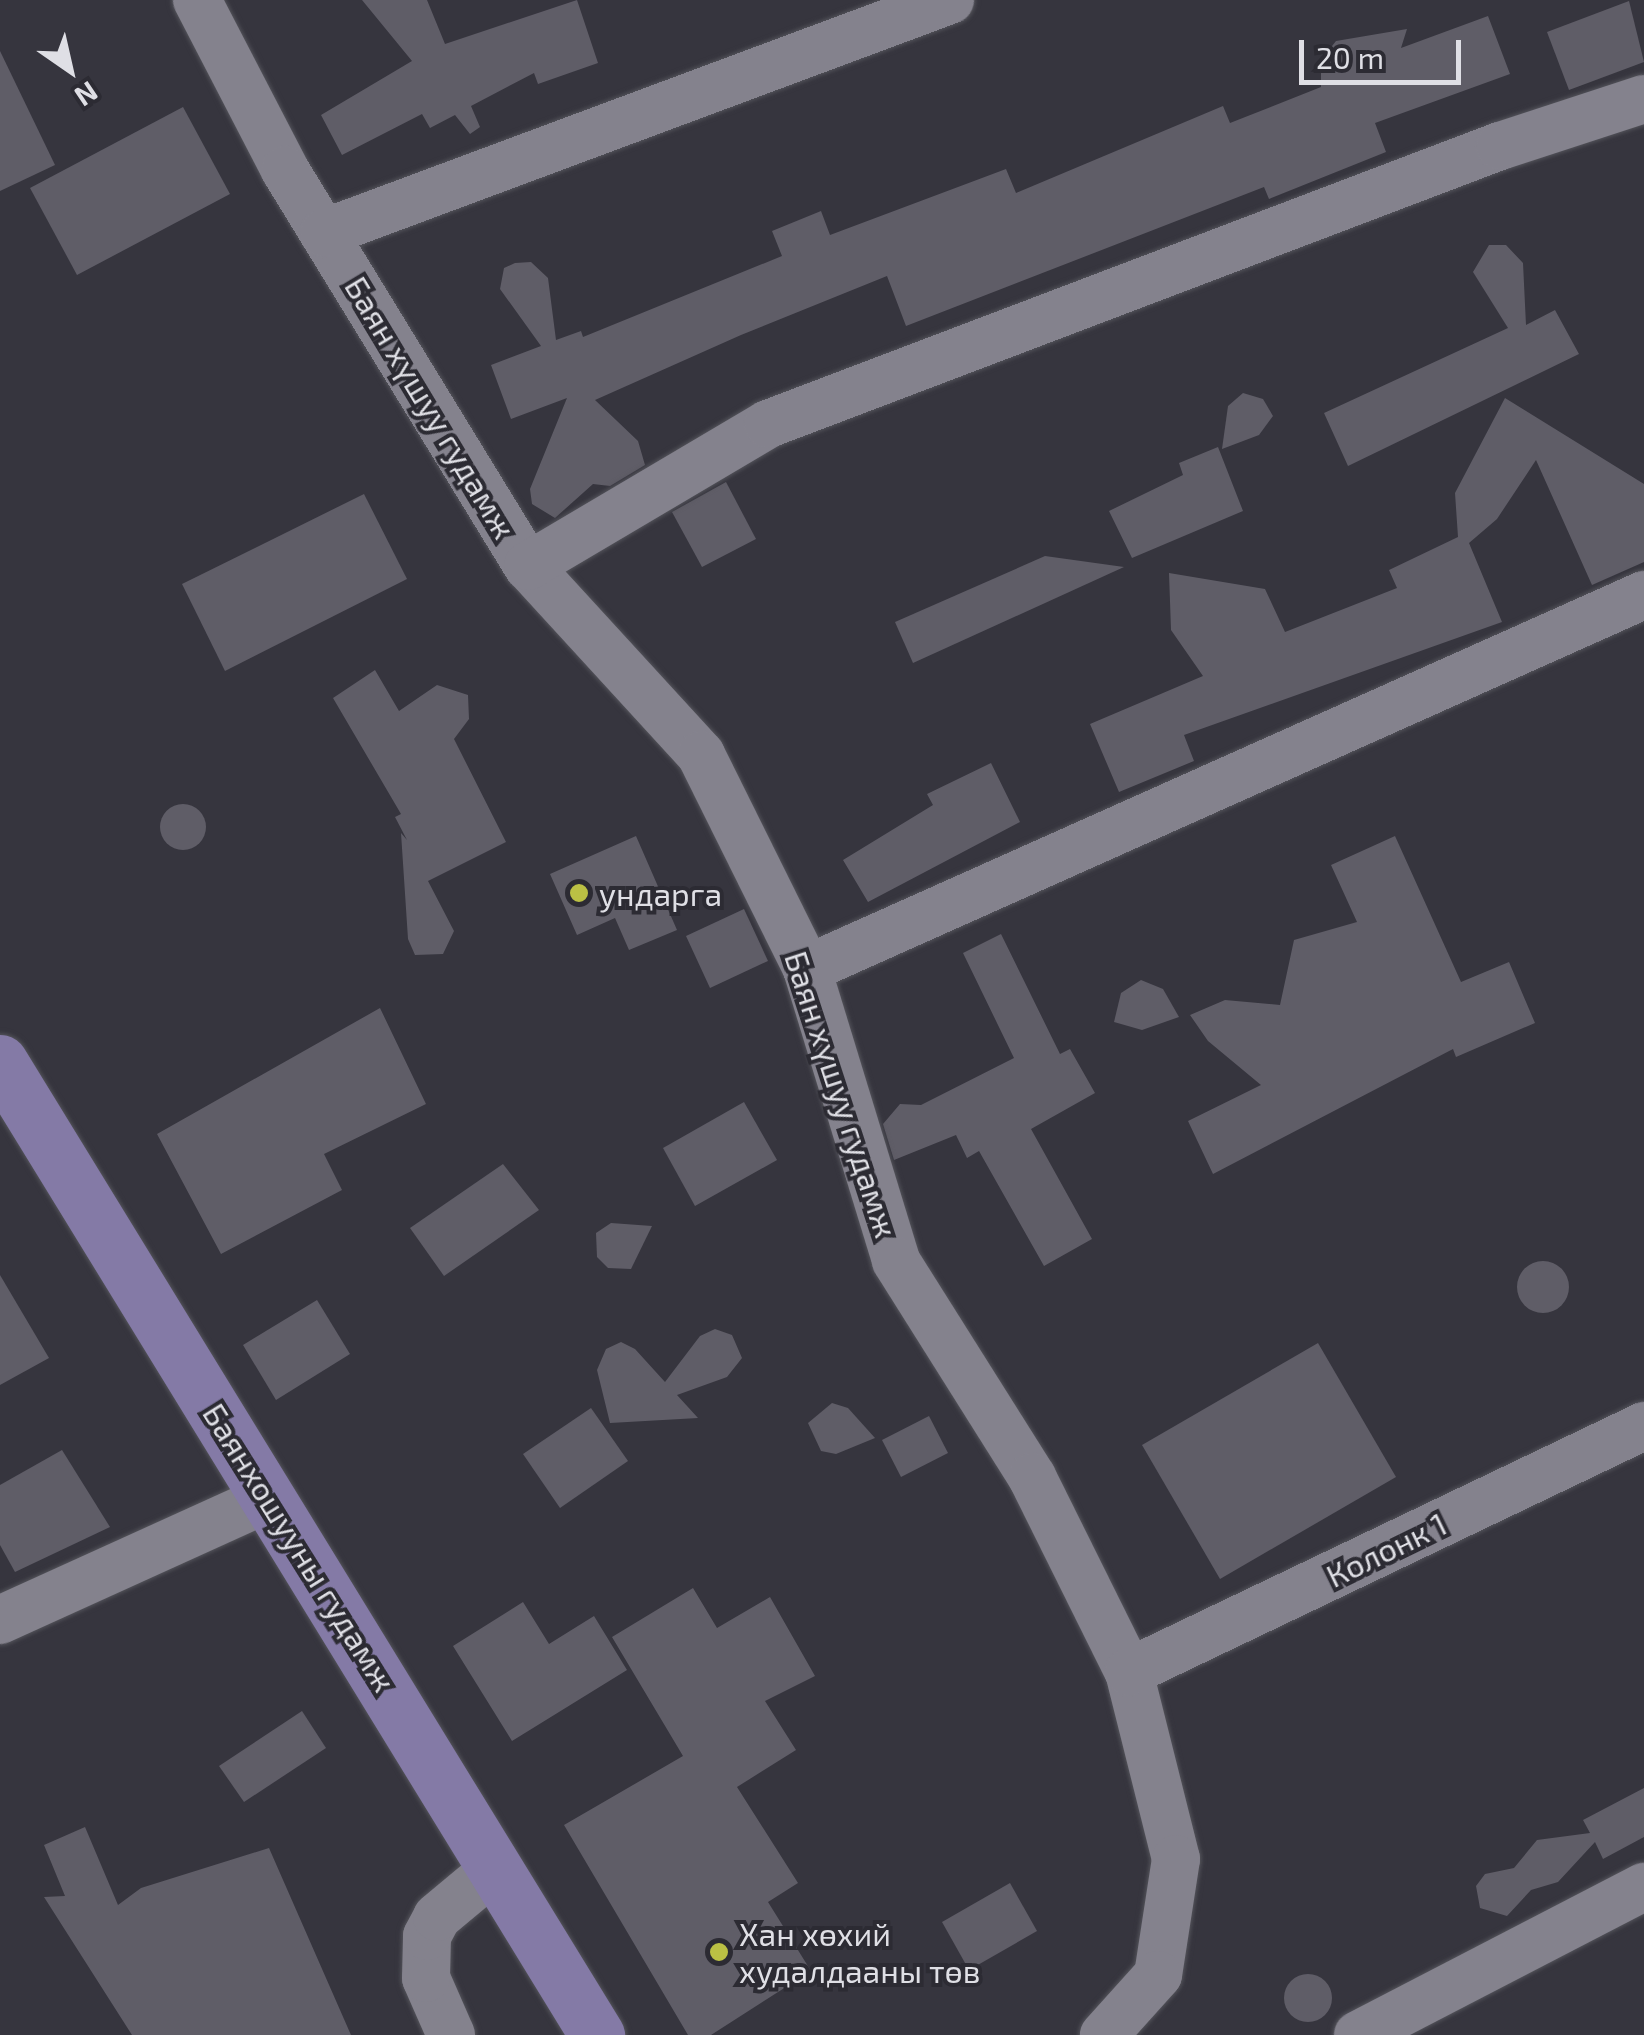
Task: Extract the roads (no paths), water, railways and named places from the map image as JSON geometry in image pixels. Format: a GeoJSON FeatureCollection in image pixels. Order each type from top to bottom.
{"type":"FeatureCollection","features":[{"type":"Feature","properties":{"kind":"main road","name":"Баянхошууны гудамж"},"geometry":{"type":"LineString","coordinates":[[0,1062],[598,2035]]}},
{"type":"Feature","properties":{"kind":"street","name":"Баян хүшуу гудамж"},"geometry":{"type":"LineString","coordinates":[[198,0],[324,233],[528,566],[700,755],[807,970],[896,1261],[1032,1476],[1129,1672],[1176,1859],[1158,1976],[1104,2035]]}},
{"type":"Feature","properties":{"kind":"street"},"geometry":{"type":"LineString","coordinates":[[324,233],[950,0]]}},
{"type":"Feature","properties":{"kind":"street"},"geometry":{"type":"LineString","coordinates":[[528,566],[768,424],[1500,146],[1644,99]]}},
{"type":"Feature","properties":{"kind":"street"},"geometry":{"type":"LineString","coordinates":[[807,970],[1644,595]]}},
{"type":"Feature","properties":{"kind":"street","name":"Колонк 1"},"geometry":{"type":"LineString","coordinates":[[1129,1672],[1644,1426]]}},
{"type":"Feature","properties":{"kind":"street"},"geometry":{"type":"LineString","coordinates":[[0,1620],[269,1498]]}},
{"type":"Feature","properties":{"kind":"street"},"geometry":{"type":"LineString","coordinates":[[451,2035],[426,1978],[427,1936],[437,1917],[497,1866]]}},
{"type":"Feature","properties":{"kind":"street"},"geometry":{"type":"LineString","coordinates":[[1358,2035],[1644,1886]]}},
{"type":"Feature","properties":{"kind":"place","name":"ундарга"},"geometry":{"type":"Point","coordinates":[579,893]}},
{"type":"Feature","properties":{"kind":"place","name":"Хан хөхий худалдааны төв"},"geometry":{"type":"Point","coordinates":[719,1952]}}]}
